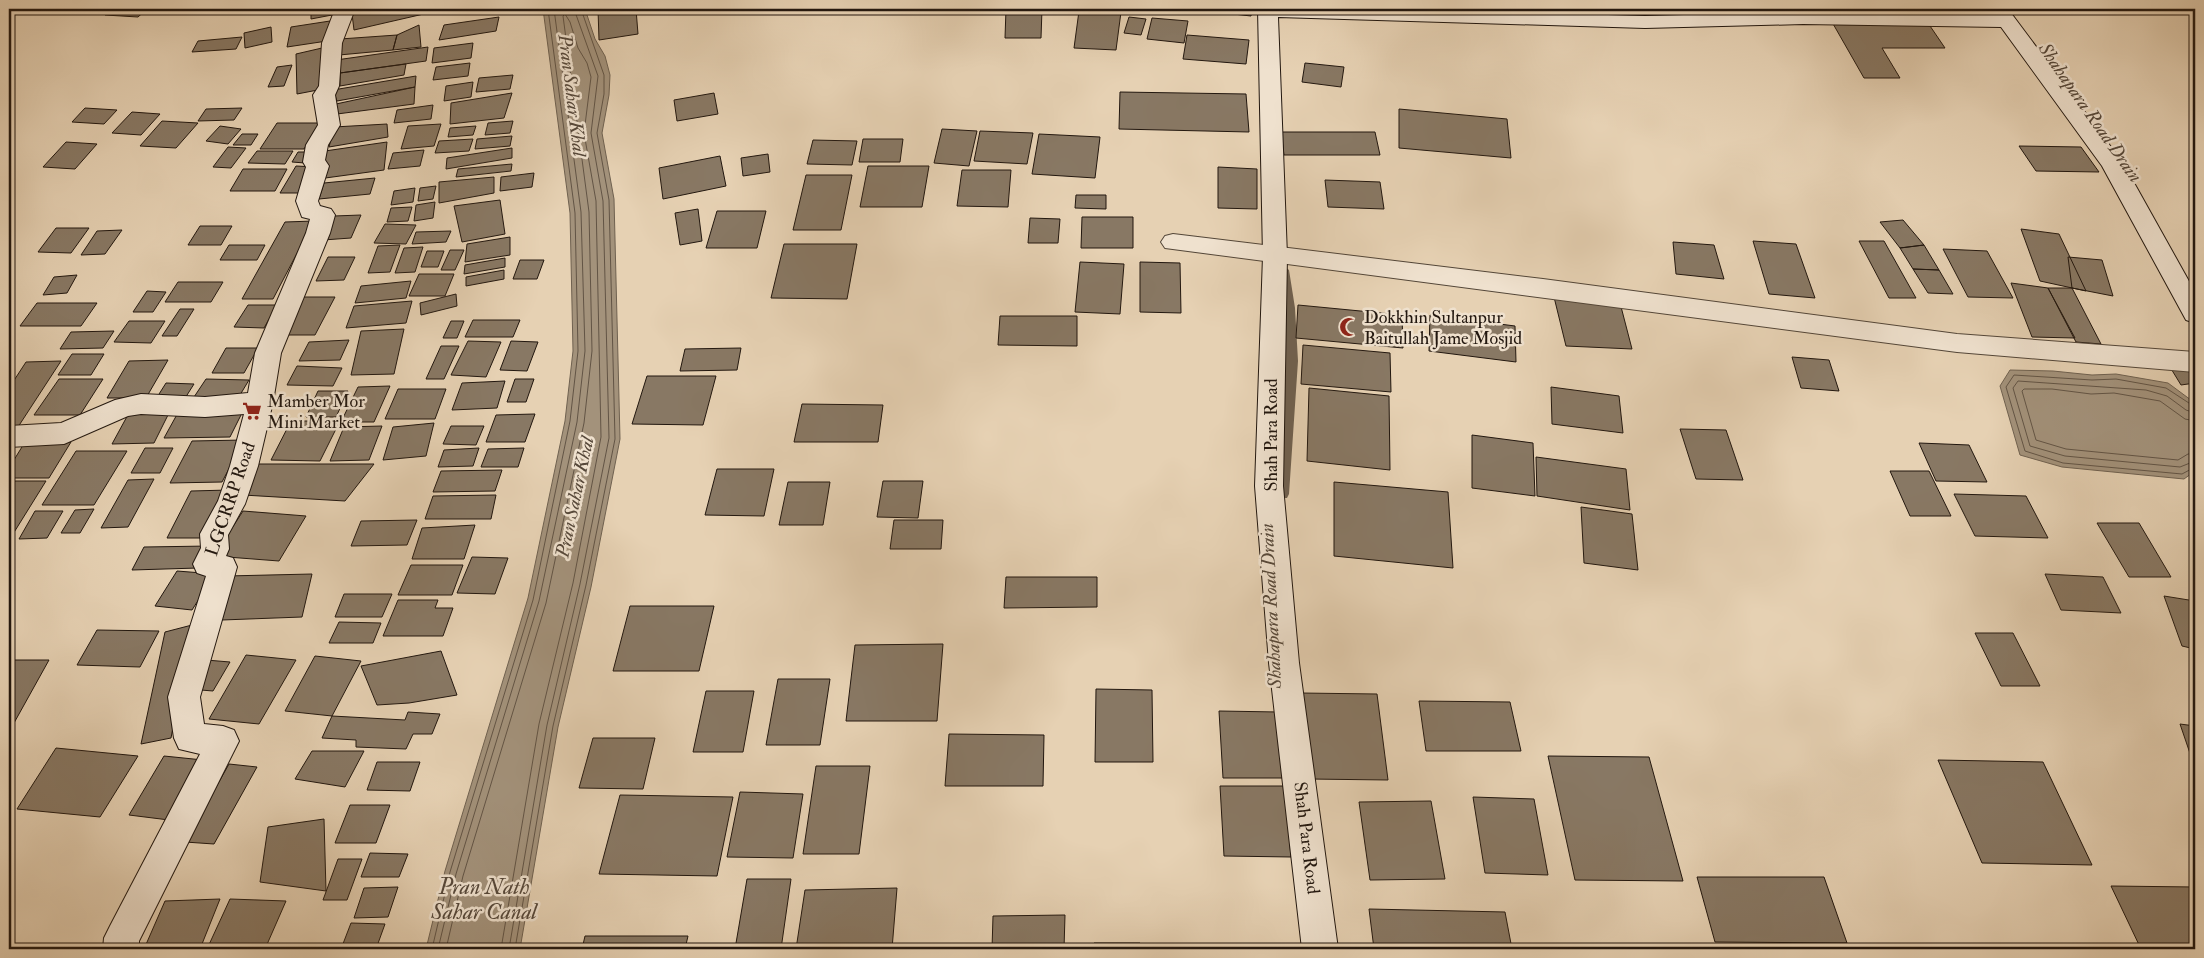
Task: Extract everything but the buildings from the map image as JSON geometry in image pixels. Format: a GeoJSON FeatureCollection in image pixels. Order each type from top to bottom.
{"type":"FeatureCollection","features":[{"type":"Feature","properties":{"kind":"street","name":"LGCRRP Road"},"geometry":{"type":"LineString","coordinates":[[121,949],[122,938],[223,741],[190,738],[184,697],[223,567],[207,564],[215,549],[214,534],[231,504],[244,466],[260,402],[268,353],[318,233],[323,215],[310,211],[307,201],[318,166],[314,162],[317,145],[329,125],[324,95],[329,86],[332,43],[345,9]]}},
{"type":"Feature","properties":{"kind":"street"},"geometry":{"type":"LineString","coordinates":[[1268,10],[1644,22],[2002,15],[2112,163],[2195,314]]}},
{"type":"Feature","properties":{"kind":"street","name":"Shah Para Road"},"geometry":{"type":"LineString","coordinates":[[1268,10],[1275,256],[1269,486],[1284,663],[1320,949]]}},
{"type":"Feature","properties":{"kind":"street"},"geometry":{"type":"LineString","coordinates":[[1172,242],[1543,288],[1956,343],[2195,362]]}},
{"type":"Feature","properties":{"kind":"street"},"geometry":{"type":"LineString","coordinates":[[9,436],[64,433],[124,407],[141,404],[205,407],[260,402]]}},
{"type":"Feature","properties":{"kind":"water","name":"Pran Nath Sahar Canal"},"geometry":{"type":"Polygon","coordinates":[[[543,9],[585,9],[595,39],[605,56],[610,75],[609,95],[602,133],[614,199],[620,439],[591,587],[558,727],[520,949],[426,949],[445,871],[528,598],[565,421],[573,351],[570,213],[543,9]]]}},
{"type":"Feature","properties":{"kind":"water"},"geometry":{"type":"Polygon","coordinates":[[[2010,370],[2053,371],[2092,375],[2116,374],[2168,383],[2195,403],[2195,471],[2184,479],[2062,467],[2020,455],[2000,386],[2010,370]]]}},
{"type":"Feature","properties":{"kind":"waterway","name":"Shahapara Road Drain"},"geometry":{"type":"LineString","coordinates":[[1283,494],[1292,361],[1289,308],[1284,270]]}},
{"type":"Feature","properties":{"kind":"place","name":"Dokkhin Sultanpur Baitullah Jame Mosjid"},"geometry":{"type":"Point","coordinates":[1349,327]}},
{"type":"Feature","properties":{"kind":"place","name":"Mamber Mor Mini Market"},"geometry":{"type":"Point","coordinates":[252,411]}},
{"type":"Feature","properties":{"kind":"water label","name":"Pran Sahar Khal"},"geometry":{"type":"Point","coordinates":[573,95]}},
{"type":"Feature","properties":{"kind":"water label","name":"Pran Sahar Khal"},"geometry":{"type":"Point","coordinates":[574,497]}}]}
